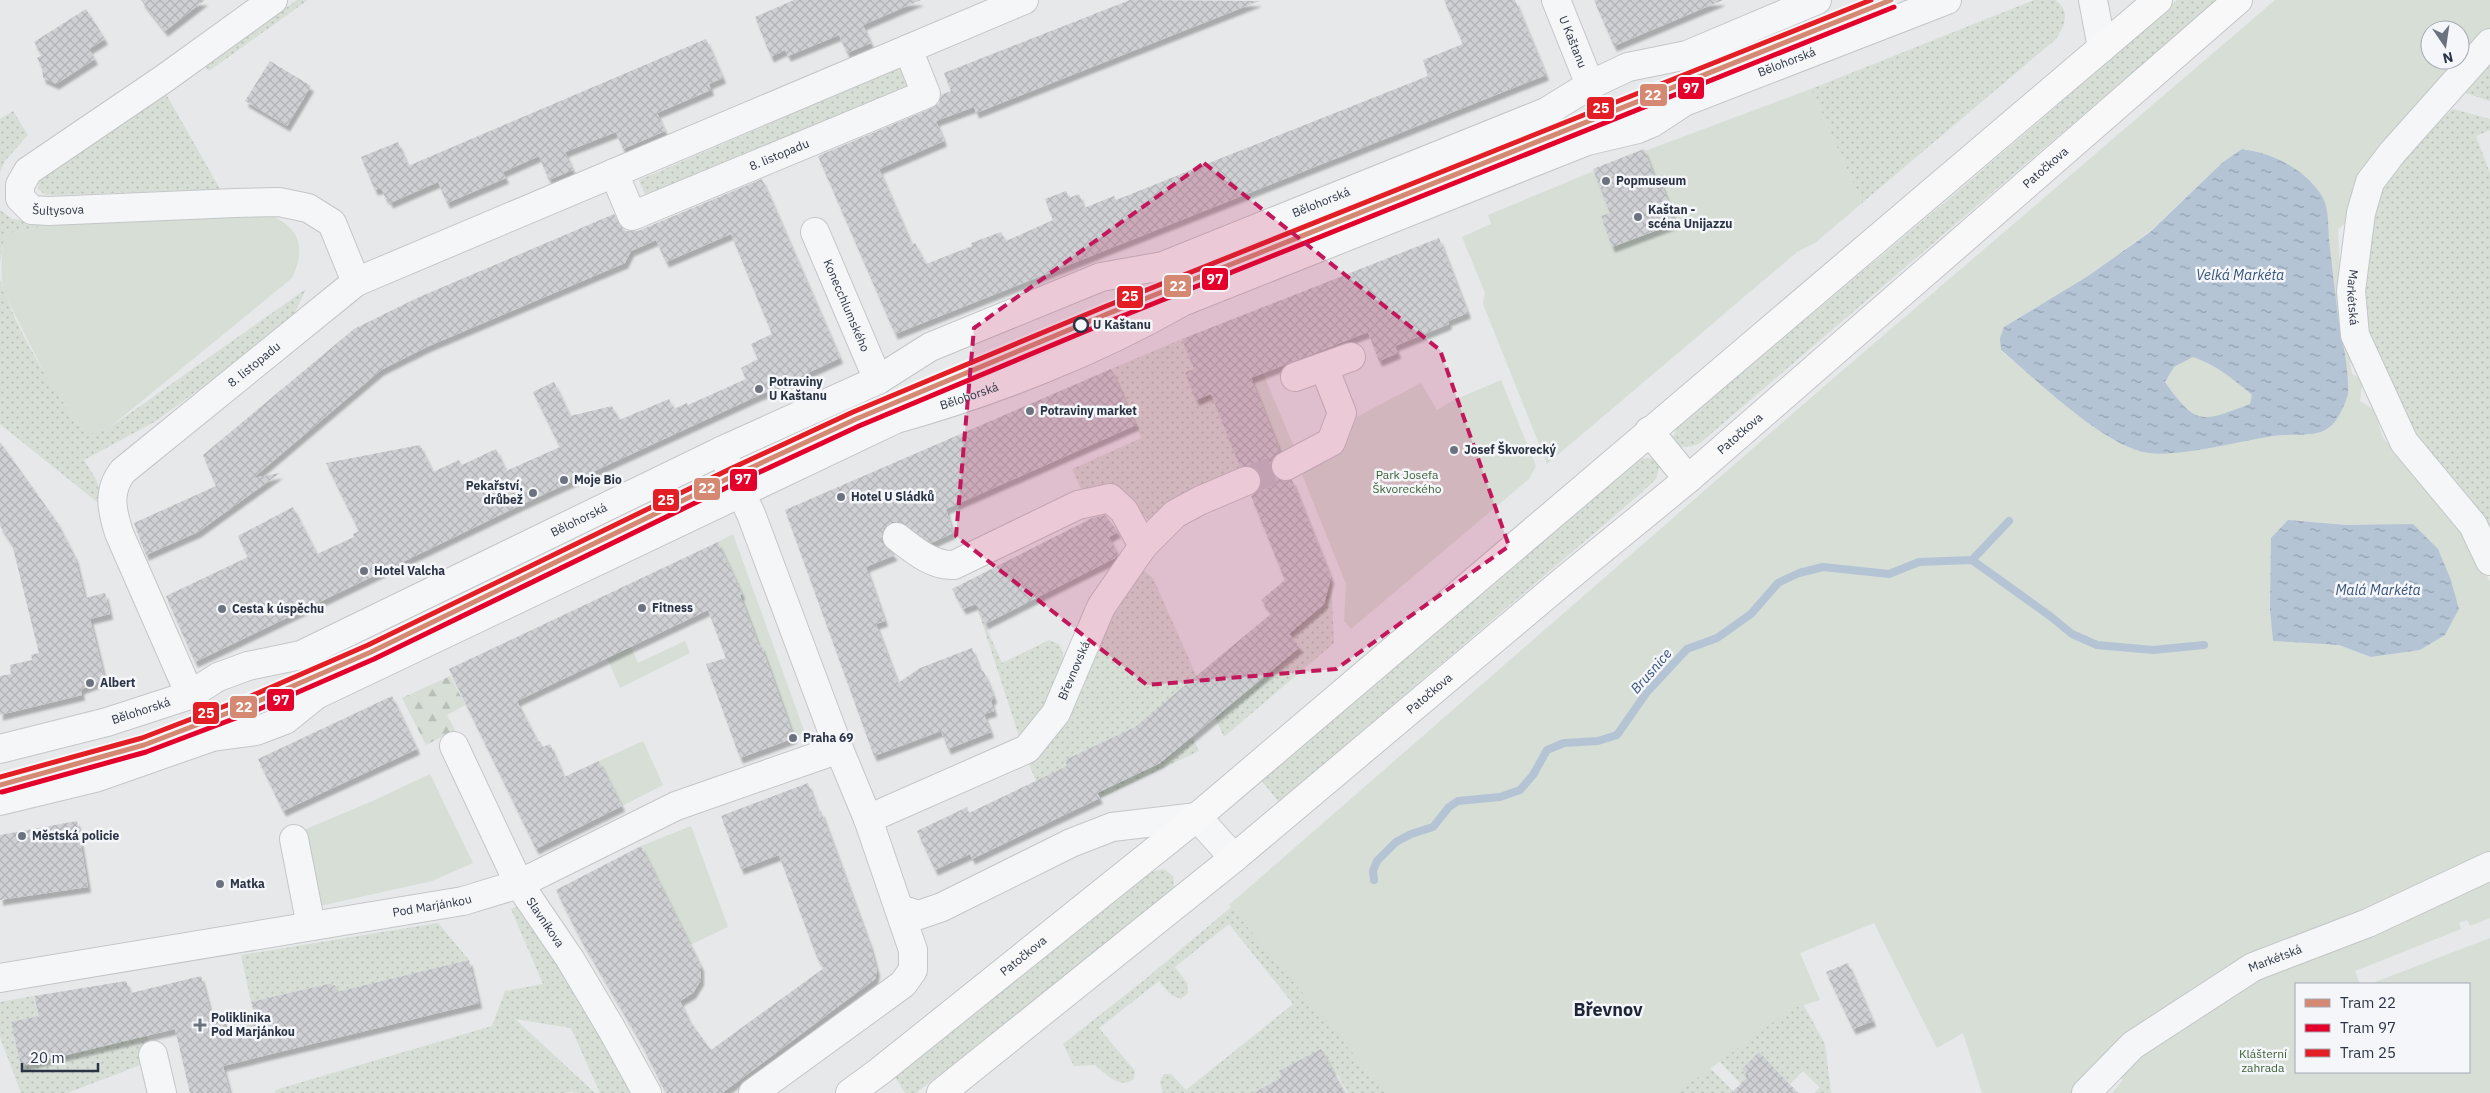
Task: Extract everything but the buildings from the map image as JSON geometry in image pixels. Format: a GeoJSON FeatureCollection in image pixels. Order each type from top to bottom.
{"type":"FeatureCollection","features":[{"type":"Feature","properties":{"kind":"main road","name":"Patočkova"},"geometry":{"type":"LineString","coordinates":[[850,1093],[1197,817],[2158,0]]}},
{"type":"Feature","properties":{"kind":"main road","name":"Patočkova"},"geometry":{"type":"LineString","coordinates":[[941,1093],[1234,858],[1566,578],[1688,479],[2238,0]]}},
{"type":"Feature","properties":{"kind":"main road"},"geometry":{"type":"LineString","coordinates":[[1649,431],[1688,479]]}},
{"type":"Feature","properties":{"kind":"street","name":"Šultysova"},"geometry":{"type":"LineString","coordinates":[[273,0],[165,78],[28,171],[20,185],[20,198],[32,210],[48,211],[279,202],[308,208],[332,223],[356,282]]}},
{"type":"Feature","properties":{"kind":"street","name":"8. listopadu"},"geometry":{"type":"LineString","coordinates":[[190,695],[119,533],[112,512],[112,493],[116,480],[122,471],[356,282],[1024,0]]}},
{"type":"Feature","properties":{"kind":"street","name":"U Kaštanu"},"geometry":{"type":"LineString","coordinates":[[1556,0],[1590,85]]}},
{"type":"Feature","properties":{"kind":"street","name":"Bělohorská"},"geometry":{"type":"LineString","coordinates":[[0,749],[107,722],[190,695],[225,674],[248,666],[301,655],[721,451],[878,380],[939,343],[1101,276],[1163,266],[1546,112],[1590,85],[1628,67],[1687,55],[1817,0]]}},
{"type":"Feature","properties":{"kind":"street","name":"Bělohorská"},"geometry":{"type":"LineString","coordinates":[[0,801],[95,778],[212,737],[256,731],[285,720],[316,695],[896,419],[960,402],[1132,331],[1191,298],[1587,141],[1638,129],[1652,123],[1684,102],[1947,0]]}},
{"type":"Feature","properties":{"kind":"street"},"geometry":{"type":"LineString","coordinates":[[2093,0],[2102,48]]}},
{"type":"Feature","properties":{"kind":"street","name":"Markétská"},"geometry":{"type":"LineString","coordinates":[[2490,43],[2392,152],[2370,182],[2361,212],[2351,291],[2355,334],[2404,442],[2472,525],[2490,561]]}},
{"type":"Feature","properties":{"kind":"street","name":"8. listopadu"},"geometry":{"type":"LineString","coordinates":[[614,173],[632,216],[926,94],[908,49]]}},
{"type":"Feature","properties":{"kind":"street","name":"Konecchlumského"},"geometry":{"type":"LineString","coordinates":[[815,232],[878,380]]}},
{"type":"Feature","properties":{"kind":"street"},"geometry":{"type":"LineString","coordinates":[[1295,377],[1350,357]]}},
{"type":"Feature","properties":{"kind":"street"},"geometry":{"type":"LineString","coordinates":[[1286,466],[1331,442],[1342,413],[1324,367]]}},
{"type":"Feature","properties":{"kind":"street"},"geometry":{"type":"LineString","coordinates":[[721,451],[751,514],[839,749],[868,819],[913,950],[913,970],[903,984],[753,1093]]}},
{"type":"Feature","properties":{"kind":"street","name":"Břevnovská"},"geometry":{"type":"LineString","coordinates":[[868,819],[1027,749],[1056,713],[1101,607],[1143,546],[1175,514],[1199,501],[1246,481]]}},
{"type":"Feature","properties":{"kind":"street"},"geometry":{"type":"LineString","coordinates":[[898,537],[916,551],[942,565],[954,565],[1078,505],[1110,498],[1124,511],[1143,546]]}},
{"type":"Feature","properties":{"kind":"street","name":"Slavníkova"},"geometry":{"type":"LineString","coordinates":[[454,746],[519,884],[570,959],[612,1028],[647,1093]]}},
{"type":"Feature","properties":{"kind":"street","name":"Pod Marjánkou"},"geometry":{"type":"LineString","coordinates":[[0,978],[463,901],[519,884],[676,806],[839,749]]}},
{"type":"Feature","properties":{"kind":"street"},"geometry":{"type":"LineString","coordinates":[[900,909],[918,915],[942,907],[1071,843],[1112,827],[1197,817],[1234,858]]}},
{"type":"Feature","properties":{"kind":"street"},"geometry":{"type":"LineString","coordinates":[[294,839],[312,926]]}},
{"type":"Feature","properties":{"kind":"street","name":"Markétská"},"geometry":{"type":"LineString","coordinates":[[2086,1093],[2132,1045],[2253,967],[2368,923],[2490,866]]}},
{"type":"Feature","properties":{"kind":"street"},"geometry":{"type":"LineString","coordinates":[[153,1055],[162,1093]]}},
{"type":"Feature","properties":{"kind":"highlighted area"},"geometry":{"type":"Polygon","coordinates":[[[1204,163],[1440,350],[1509,546],[1336,669],[1147,685],[956,536],[974,328],[1204,163]]]}},
{"type":"Feature","properties":{"kind":"green space"},"geometry":{"type":"Polygon","coordinates":[[[297,0],[308,0],[209,71],[205,66],[297,0]]]}},
{"type":"Feature","properties":{"kind":"green space"},"geometry":{"type":"Polygon","coordinates":[[[2034,0],[2055,0],[2063,9],[2065,14],[2064,24],[2056,39],[1862,203],[1811,89],[2034,0]]]}},
{"type":"Feature","properties":{"kind":"green space"},"geometry":{"type":"Polygon","coordinates":[[[2177,0],[2217,0],[1699,444],[1679,447],[1673,438],[1677,426],[1992,162],[2177,0]]]}},
{"type":"Feature","properties":{"kind":"green space"},"geometry":{"type":"Polygon","coordinates":[[[2275,0],[2490,0],[2490,28],[2470,47],[2470,20],[2420,20],[2420,70],[2449,70],[2396,132],[2346,223],[2338,229],[2341,303],[2352,374],[2360,378],[2362,384],[2360,401],[2374,410],[2383,438],[2465,529],[2490,582],[2490,858],[2310,936],[2077,1093],[1982,1093],[1963,1033],[1937,1048],[1874,923],[1800,953],[1820,1000],[1791,1009],[1677,1093],[1386,1093],[1229,905],[1829,382],[2275,0]],[[2242,149],[2223,162],[2150,231],[2088,276],[2004,327],[2001,351],[2096,428],[2309,435],[2347,371],[2333,286],[2324,200],[2257,151],[2242,149]],[[2288,520],[2271,576],[2270,610],[2273,641],[2339,645],[2371,657],[2420,650],[2445,635],[2459,609],[2451,580],[2438,549],[2347,525],[2288,520]]]}},
{"type":"Feature","properties":{"kind":"green space"},"geometry":{"type":"Polygon","coordinates":[[[2490,55],[2490,101],[2462,92],[2490,55]]]}},
{"type":"Feature","properties":{"kind":"green space"},"geometry":{"type":"Polygon","coordinates":[[[900,68],[908,87],[647,199],[639,180],[900,68]]]}},
{"type":"Feature","properties":{"kind":"green space"},"geometry":{"type":"Polygon","coordinates":[[[1811,89],[1862,203],[1815,243],[1797,252],[1547,464],[1483,304],[1485,293],[1462,237],[1491,224],[1488,215],[1594,171],[1610,213],[1601,217],[1612,247],[1673,225],[1674,227],[1677,225],[1659,177],[1655,178],[1645,151],[1811,89]]]}},
{"type":"Feature","properties":{"kind":"green space"},"geometry":{"type":"Polygon","coordinates":[[[166,94],[220,189],[46,195],[38,189],[39,181],[48,172],[166,94]]]}},
{"type":"Feature","properties":{"kind":"green space"},"geometry":{"type":"Polygon","coordinates":[[[2453,109],[2490,119],[2490,130],[2476,136],[2490,173],[2490,526],[2411,439],[2366,336],[2362,315],[2373,195],[2405,153],[2453,109]]]}},
{"type":"Feature","properties":{"kind":"green space"},"geometry":{"type":"Polygon","coordinates":[[[13,111],[28,135],[4,162],[0,173],[0,119],[13,111]]]}},
{"type":"Feature","properties":{"kind":"green space"},"geometry":{"type":"Polygon","coordinates":[[[0,210],[12,219],[56,224],[5,234],[0,263],[0,210]]]}},
{"type":"Feature","properties":{"kind":"green space"},"geometry":{"type":"Polygon","coordinates":[[[267,214],[287,225],[297,239],[299,257],[292,278],[109,428],[86,435],[48,380],[4,293],[2,264],[5,234],[56,224],[267,214]]]}},
{"type":"Feature","properties":{"kind":"green space"},"geometry":{"type":"Polygon","coordinates":[[[0,278],[7,299],[26,340],[48,379],[86,435],[109,428],[306,289],[294,314],[213,379],[156,421],[84,460],[96,479],[102,498],[97,502],[0,424],[0,278]]]}},
{"type":"Feature","properties":{"kind":"green space"},"geometry":{"type":"Polygon","coordinates":[[[1182,339],[1194,369],[1185,372],[1196,399],[1211,394],[1242,473],[1148,519],[1139,511],[1125,492],[1115,486],[1083,493],[1072,469],[1141,438],[1111,369],[1182,339]]]}},
{"type":"Feature","properties":{"kind":"green space"},"geometry":{"type":"Polygon","coordinates":[[[2193,357],[2217,368],[2238,383],[2252,395],[2251,404],[2211,417],[2202,417],[2185,407],[2165,382],[2174,367],[2193,357]]]}},
{"type":"Feature","properties":{"kind":"green space"},"geometry":{"type":"Polygon","coordinates":[[[1263,373],[1295,449],[1282,457],[1251,378],[1263,373]]]}},
{"type":"Feature","properties":{"kind":"green space","name":"Park Josefa Škvoreckého"},"geometry":{"type":"Polygon","coordinates":[[[1501,380],[1536,466],[1529,479],[1351,629],[1344,621],[1346,584],[1299,467],[1349,421],[1421,383],[1437,410],[1452,401],[1501,380]]]}},
{"type":"Feature","properties":{"kind":"green space"},"geometry":{"type":"Polygon","coordinates":[[[1651,458],[1660,464],[1656,479],[1640,494],[1279,802],[1261,780],[1639,459],[1651,458]]]}},
{"type":"Feature","properties":{"kind":"green space"},"geometry":{"type":"Polygon","coordinates":[[[733,534],[805,733],[794,737],[761,645],[759,646],[740,595],[742,594],[718,542],[733,534]]]}},
{"type":"Feature","properties":{"kind":"green space"},"geometry":{"type":"Polygon","coordinates":[[[1139,567],[1153,578],[1197,677],[1135,727],[1065,760],[1067,766],[1036,781],[1028,762],[1045,750],[1059,731],[1125,590],[1139,567]]]}},
{"type":"Feature","properties":{"kind":"green space"},"geometry":{"type":"Polygon","coordinates":[[[1331,578],[1334,643],[1224,737],[1215,718],[1300,647],[1289,634],[1331,578]]]}},
{"type":"Feature","properties":{"kind":"green space"},"geometry":{"type":"Polygon","coordinates":[[[976,604],[1002,663],[1049,640],[1060,645],[1062,651],[1063,661],[1061,670],[1052,691],[1039,713],[1019,736],[976,604]]]}},
{"type":"Feature","properties":{"kind":"green space"},"geometry":{"type":"Polygon","coordinates":[[[685,641],[690,653],[620,688],[607,658],[631,647],[638,663],[685,641]]]}},
{"type":"Feature","properties":{"kind":"green space"},"geometry":{"type":"Polygon","coordinates":[[[450,676],[465,705],[447,715],[455,730],[426,745],[402,698],[450,676]]]}},
{"type":"Feature","properties":{"kind":"green space"},"geometry":{"type":"Polygon","coordinates":[[[1192,737],[1199,751],[1100,798],[1097,793],[1160,763],[1192,737]]]}},
{"type":"Feature","properties":{"kind":"green space"},"geometry":{"type":"Polygon","coordinates":[[[643,741],[663,785],[622,806],[599,761],[643,741]]]}},
{"type":"Feature","properties":{"kind":"green space"},"geometry":{"type":"Polygon","coordinates":[[[430,774],[473,863],[432,881],[315,907],[299,832],[375,800],[430,774]]]}},
{"type":"Feature","properties":{"kind":"green space"},"geometry":{"type":"Polygon","coordinates":[[[691,826],[728,927],[690,945],[641,846],[691,826]]]}},
{"type":"Feature","properties":{"kind":"green space"},"geometry":{"type":"Polygon","coordinates":[[[1164,869],[1173,876],[1174,889],[1167,897],[916,1093],[905,1093],[895,1077],[1152,872],[1164,869]]]}},
{"type":"Feature","properties":{"kind":"green space","name":"Klášterní zahrada"},"geometry":{"type":"Polygon","coordinates":[[[2490,879],[2490,918],[2470,926],[2467,920],[2459,923],[2461,929],[2355,971],[2360,983],[2295,983],[2295,1073],[2470,1073],[2470,983],[2373,983],[2490,938],[2490,1093],[2112,1093],[2123,1080],[2116,1072],[2255,974],[2490,879]]]}},
{"type":"Feature","properties":{"kind":"green space"},"geometry":{"type":"Polygon","coordinates":[[[530,900],[632,1093],[600,1093],[571,1028],[515,1019],[595,1093],[574,1093],[573,1091],[566,1093],[276,1093],[275,1090],[492,1026],[505,991],[543,984],[511,909],[530,900]]]}},
{"type":"Feature","properties":{"kind":"green space"},"geometry":{"type":"Polygon","coordinates":[[[1236,903],[1391,1093],[1348,1093],[1338,1075],[1282,1077],[1262,1088],[1265,1093],[1163,1093],[1160,1082],[1164,1074],[1171,1074],[1186,1090],[1293,1004],[1229,924],[1175,967],[1187,983],[1188,993],[1181,999],[1171,995],[1159,981],[1099,1028],[1135,1071],[1134,1079],[1124,1083],[1118,1082],[1095,1065],[1074,1066],[1063,1044],[1143,981],[1236,903]]]}},
{"type":"Feature","properties":{"kind":"green space"},"geometry":{"type":"Polygon","coordinates":[[[438,923],[469,960],[336,993],[335,985],[332,986],[331,983],[251,1002],[241,955],[438,923]]]}},
{"type":"Feature","properties":{"kind":"green space"},"geometry":{"type":"Polygon","coordinates":[[[33,996],[39,1016],[11,1022],[21,1066],[146,1035],[156,1059],[67,1093],[21,1093],[0,1037],[0,1002],[33,996]]]}},
{"type":"Feature","properties":{"kind":"green space"},"geometry":{"type":"Polygon","coordinates":[[[1797,1001],[1802,1002],[1825,1044],[1831,1093],[1814,1093],[1820,1088],[1803,1071],[1790,1084],[1759,1052],[1742,1069],[1758,1086],[1741,1084],[1717,1059],[1797,1001]]]}},
{"type":"Feature","properties":{"kind":"green space"},"geometry":{"type":"Polygon","coordinates":[[[1708,1066],[1733,1091],[1731,1093],[1671,1093],[1708,1066]]]}},
{"type":"Feature","properties":{"kind":"water","name":"Velká Markéta"},"geometry":{"type":"Polygon","coordinates":[[[2242,149],[2265,154],[2299,171],[2323,198],[2327,213],[2336,301],[2347,366],[2347,399],[2340,415],[2332,425],[2317,433],[2273,436],[2177,453],[2149,453],[2131,448],[2112,439],[2072,411],[2001,350],[2000,338],[2004,327],[2088,276],[2150,232],[2223,162],[2242,149]],[[2193,357],[2174,367],[2165,382],[2185,407],[2202,417],[2210,417],[2250,404],[2252,395],[2238,383],[2209,364],[2193,357]]]}},
{"type":"Feature","properties":{"kind":"water","name":"Malá Markéta"},"geometry":{"type":"Polygon","coordinates":[[[2288,520],[2347,525],[2413,524],[2438,549],[2451,580],[2459,609],[2445,635],[2420,650],[2371,657],[2339,645],[2273,641],[2270,610],[2271,538],[2288,520]]]}},
{"type":"Feature","properties":{"kind":"waterway","name":"Brusnice"},"geometry":{"type":"LineString","coordinates":[[1374,880],[1373,871],[1377,861],[1396,842],[1411,834],[1433,827],[1449,807],[1458,801],[1500,797],[1520,790],[1533,775],[1547,750],[1564,743],[1598,741],[1617,735],[1647,692],[1687,649],[1717,638],[1751,614],[1778,583],[1799,573],[1823,567],[1889,574],[1919,562],[1972,560],[2009,521]]}},
{"type":"Feature","properties":{"kind":"waterway"},"geometry":{"type":"LineString","coordinates":[[1972,560],[2072,634],[2097,645],[2153,650],[2204,645]]}},
{"type":"Feature","properties":{"kind":"tunnel"},"geometry":{"type":"LineString","coordinates":[[1246,481],[1286,466]]}},
{"type":"Feature","properties":{"kind":"tram line","name":"25"},"geometry":{"type":"LineString","coordinates":[[0,777],[142,738],[251,696],[368,645],[730,469],[853,412],[1104,307],[1871,0]]}},
{"type":"Feature","properties":{"kind":"tram line","name":"22"},"geometry":{"type":"LineString","coordinates":[[0,785],[144,745],[254,703],[371,652],[733,476],[856,419],[1107,314],[1891,0]]}},
{"type":"Feature","properties":{"kind":"tram line","name":"97"},"geometry":{"type":"LineString","coordinates":[[2,792],[146,752],[257,710],[374,659],[736,483],[859,426],[1110,321],[1894,7]]}},
{"type":"Feature","properties":{"kind":"place","name":"Popmuseum"},"geometry":{"type":"Point","coordinates":[1606,181]}},
{"type":"Feature","properties":{"kind":"place","name":"Kaštan - scéna Unijazzu"},"geometry":{"type":"Point","coordinates":[1638,217]}},
{"type":"Feature","properties":{"kind":"place","name":"U Kaštanu"},"geometry":{"type":"Point","coordinates":[1081,325]}},
{"type":"Feature","properties":{"kind":"place","name":"Potraviny U Kaštanu"},"geometry":{"type":"Point","coordinates":[759,389]}},
{"type":"Feature","properties":{"kind":"place","name":"Potraviny market"},"geometry":{"type":"Point","coordinates":[1030,411]}},
{"type":"Feature","properties":{"kind":"place","name":"Josef Škvorecký"},"geometry":{"type":"Point","coordinates":[1454,450]}},
{"type":"Feature","properties":{"kind":"place","name":"Moje Bio"},"geometry":{"type":"Point","coordinates":[564,480]}},
{"type":"Feature","properties":{"kind":"place","name":"Pekařství, drůbež"},"geometry":{"type":"Point","coordinates":[533,493]}},
{"type":"Feature","properties":{"kind":"place","name":"Hotel U Sládků"},"geometry":{"type":"Point","coordinates":[841,497]}},
{"type":"Feature","properties":{"kind":"place","name":"Hotel Valcha"},"geometry":{"type":"Point","coordinates":[364,571]}},
{"type":"Feature","properties":{"kind":"place","name":"Fitness"},"geometry":{"type":"Point","coordinates":[642,608]}},
{"type":"Feature","properties":{"kind":"place","name":"Cesta k úspěchu"},"geometry":{"type":"Point","coordinates":[222,609]}},
{"type":"Feature","properties":{"kind":"place","name":"Albert"},"geometry":{"type":"Point","coordinates":[90,683]}},
{"type":"Feature","properties":{"kind":"place","name":"Praha 69"},"geometry":{"type":"Point","coordinates":[793,738]}},
{"type":"Feature","properties":{"kind":"place","name":"Městská policie"},"geometry":{"type":"Point","coordinates":[22,836]}},
{"type":"Feature","properties":{"kind":"place","name":"Matka"},"geometry":{"type":"Point","coordinates":[220,884]}},
{"type":"Feature","properties":{"kind":"place","name":"Poliklinika Pod Marjánkou"},"geometry":{"type":"Point","coordinates":[200,1025]}},
{"type":"Feature","properties":{"kind":"district","name":"Břevnov"},"geometry":{"type":"Point","coordinates":[1608,1010]}}]}
